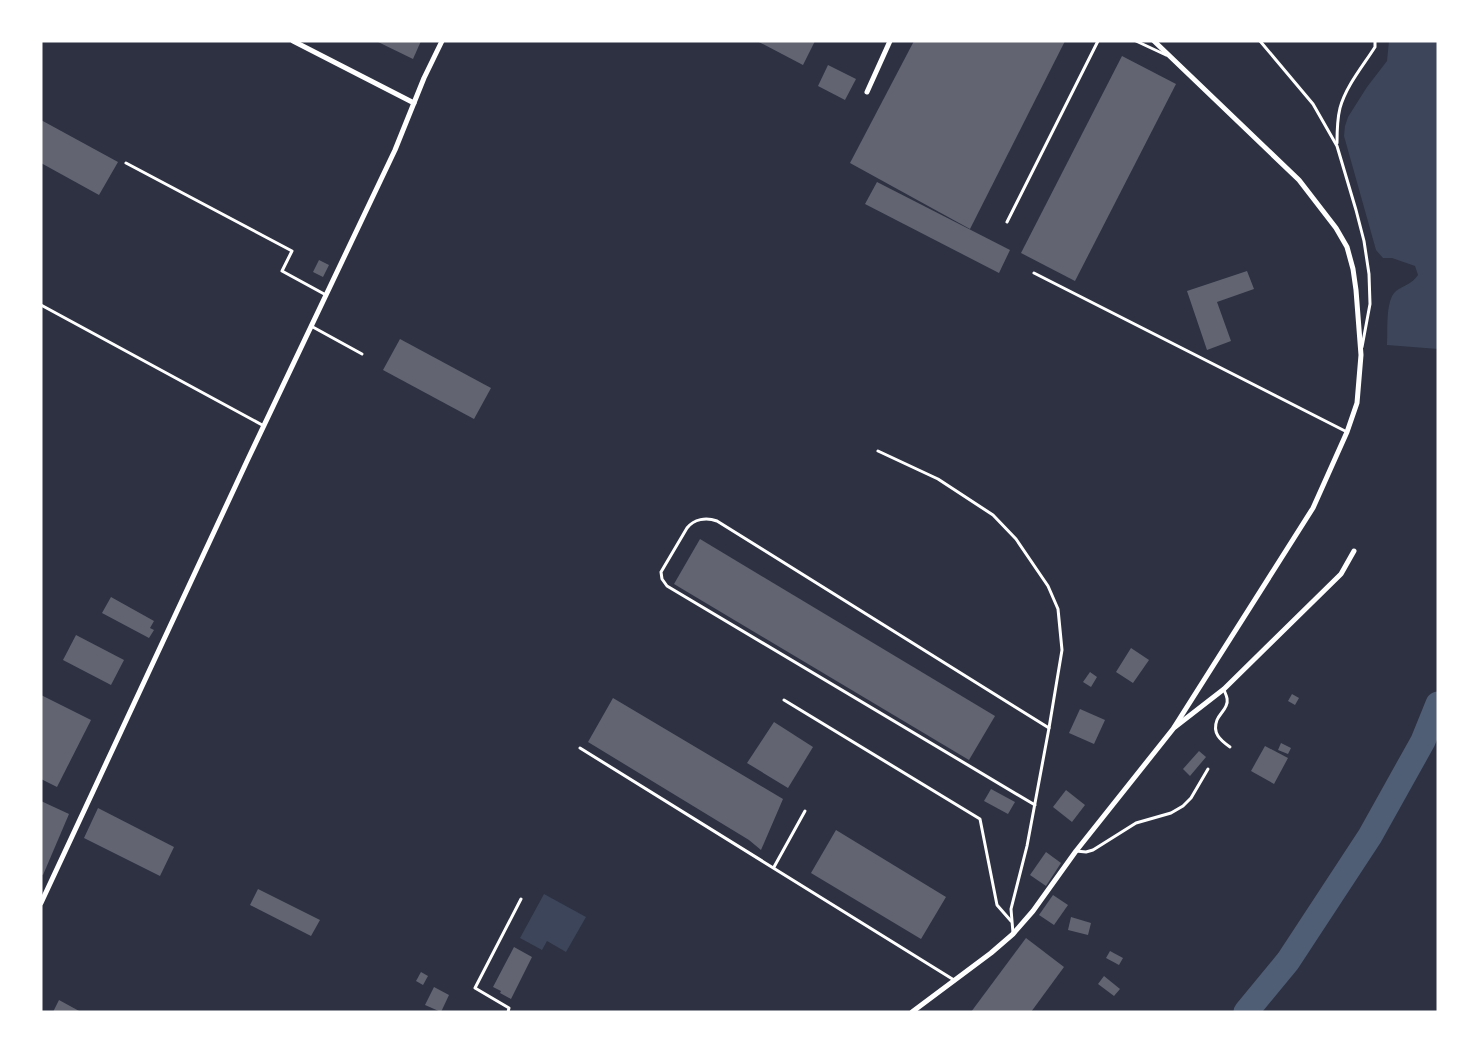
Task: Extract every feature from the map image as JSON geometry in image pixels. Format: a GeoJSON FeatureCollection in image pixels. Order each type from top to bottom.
{"type":"FeatureCollection","features":[{"type":"Feature","properties":{"kind":"street"},"geometry":{"type":"LineString","coordinates":[[293,41],[414,103]]}},
{"type":"Feature","properties":{"kind":"street"},"geometry":{"type":"LineString","coordinates":[[41,903],[395,150],[442,41]]}},
{"type":"Feature","properties":{"kind":"street"},"geometry":{"type":"LineString","coordinates":[[867,92],[890,41]]}},
{"type":"Feature","properties":{"kind":"street"},"geometry":{"type":"LineString","coordinates":[[912,1012],[991,953],[1013,934],[1033,911],[1076,851],[1173,729],[1313,508],[1347,432],[1357,403],[1361,355],[1353,269],[1346,247],[1336,228],[1298,180],[1154,41]]}},
{"type":"Feature","properties":{"kind":"street"},"geometry":{"type":"LineString","coordinates":[[1173,729],[1224,689],[1341,574],[1354,551]]}},
{"type":"Feature","properties":{"kind":"lane"},"geometry":{"type":"LineString","coordinates":[[1007,222],[1098,41]]}},
{"type":"Feature","properties":{"kind":"lane"},"geometry":{"type":"LineString","coordinates":[[1136,41],[1171,57]]}},
{"type":"Feature","properties":{"kind":"lane"},"geometry":{"type":"LineString","coordinates":[[1260,41],[1313,104],[1337,146],[1358,218],[1370,274],[1370,304],[1361,355]]}},
{"type":"Feature","properties":{"kind":"lane"},"geometry":{"type":"LineString","coordinates":[[1337,146],[1337,124],[1340,108],[1348,89],[1375,47],[1375,41]]}},
{"type":"Feature","properties":{"kind":"lane"},"geometry":{"type":"LineString","coordinates":[[126,163],[292,251],[282,271],[326,295]]}},
{"type":"Feature","properties":{"kind":"lane"},"geometry":{"type":"LineString","coordinates":[[1034,273],[1347,432]]}},
{"type":"Feature","properties":{"kind":"lane"},"geometry":{"type":"LineString","coordinates":[[41,305],[264,426]]}},
{"type":"Feature","properties":{"kind":"lane"},"geometry":{"type":"LineString","coordinates":[[311,326],[362,354]]}},
{"type":"Feature","properties":{"kind":"lane"},"geometry":{"type":"LineString","coordinates":[[878,451],[938,479],[993,514],[1016,539],[1048,586],[1058,609],[1062,650],[1028,846],[1011,909],[1013,934]]}},
{"type":"Feature","properties":{"kind":"lane"},"geometry":{"type":"LineString","coordinates":[[1035,805],[673,591],[662,579],[661,572],[664,564],[692,522],[711,518],[1049,728]]}},
{"type":"Feature","properties":{"kind":"lane"},"geometry":{"type":"LineString","coordinates":[[1224,689],[1227,705],[1217,720],[1215,728],[1220,740],[1230,747]]}},
{"type":"Feature","properties":{"kind":"lane"},"geometry":{"type":"LineString","coordinates":[[784,700],[980,819],[997,905],[1012,921]]}},
{"type":"Feature","properties":{"kind":"lane"},"geometry":{"type":"LineString","coordinates":[[580,748],[954,980]]}},
{"type":"Feature","properties":{"kind":"lane"},"geometry":{"type":"LineString","coordinates":[[1076,851],[1086,852],[1093,850],[1136,823],[1171,813],[1183,806],[1191,798],[1208,769]]}},
{"type":"Feature","properties":{"kind":"lane"},"geometry":{"type":"LineString","coordinates":[[774,867],[805,811]]}},
{"type":"Feature","properties":{"kind":"lane"},"geometry":{"type":"LineString","coordinates":[[508,1012],[509,1008],[475,988],[521,899]]}},
{"type":"Feature","properties":{"kind":"shaded area"},"geometry":{"type":"Polygon","coordinates":[[[1389,41],[1438,41],[1438,349],[1387,345],[1387,324],[1392,295],[1418,275],[1415,266],[1392,258],[1383,258],[1376,250],[1344,136],[1348,117],[1367,87],[1387,61],[1389,41]]]}},
{"type":"Feature","properties":{"kind":"shaded area"},"geometry":{"type":"Polygon","coordinates":[[[544,894],[586,917],[566,952],[547,941],[542,950],[520,938],[544,894]]]}},
{"type":"Feature","properties":{"kind":"building"},"geometry":{"type":"Polygon","coordinates":[[[376,41],[421,41],[413,59],[376,41]]]}},
{"type":"Feature","properties":{"kind":"building"},"geometry":{"type":"Polygon","coordinates":[[[757,41],[815,41],[803,65],[757,41]]]}},
{"type":"Feature","properties":{"kind":"building"},"geometry":{"type":"Polygon","coordinates":[[[914,41],[1065,41],[970,229],[850,163],[914,41]]]}},
{"type":"Feature","properties":{"kind":"building"},"geometry":{"type":"Polygon","coordinates":[[[1122,56],[1176,84],[1075,281],[1021,253],[1122,56]]]}},
{"type":"Feature","properties":{"kind":"building"},"geometry":{"type":"Polygon","coordinates":[[[828,65],[856,79],[845,100],[818,86],[828,65]]]}},
{"type":"Feature","properties":{"kind":"building"},"geometry":{"type":"Polygon","coordinates":[[[41,120],[118,162],[99,195],[41,163],[41,120]]]}},
{"type":"Feature","properties":{"kind":"building"},"geometry":{"type":"Polygon","coordinates":[[[877,182],[1010,250],[999,273],[865,204],[877,182]]]}},
{"type":"Feature","properties":{"kind":"building"},"geometry":{"type":"Polygon","coordinates":[[[319,260],[329,265],[323,277],[313,272],[319,260]]]}},
{"type":"Feature","properties":{"kind":"building"},"geometry":{"type":"Polygon","coordinates":[[[1247,271],[1254,289],[1217,302],[1231,341],[1207,350],[1187,291],[1247,271]]]}},
{"type":"Feature","properties":{"kind":"building"},"geometry":{"type":"Polygon","coordinates":[[[400,339],[491,388],[474,419],[383,370],[400,339]]]}},
{"type":"Feature","properties":{"kind":"building"},"geometry":{"type":"Polygon","coordinates":[[[700,539],[995,716],[969,760],[674,584],[700,539]]]}},
{"type":"Feature","properties":{"kind":"building"},"geometry":{"type":"Polygon","coordinates":[[[111,597],[154,621],[150,628],[154,630],[149,638],[102,613],[111,597]]]}},
{"type":"Feature","properties":{"kind":"building"},"geometry":{"type":"Polygon","coordinates":[[[76,635],[124,660],[111,685],[63,660],[76,635]]]}},
{"type":"Feature","properties":{"kind":"building"},"geometry":{"type":"Polygon","coordinates":[[[1131,648],[1149,660],[1133,683],[1116,672],[1131,648]]]}},
{"type":"Feature","properties":{"kind":"building"},"geometry":{"type":"Polygon","coordinates":[[[1090,672],[1097,677],[1091,687],[1083,682],[1090,672]]]}},
{"type":"Feature","properties":{"kind":"building"},"geometry":{"type":"Polygon","coordinates":[[[1292,694],[1299,698],[1295,705],[1288,701],[1292,694]]]}},
{"type":"Feature","properties":{"kind":"building"},"geometry":{"type":"Polygon","coordinates":[[[41,695],[91,720],[57,787],[41,779],[41,695]]]}},
{"type":"Feature","properties":{"kind":"building"},"geometry":{"type":"Polygon","coordinates":[[[613,698],[783,799],[761,850],[749,840],[588,742],[613,698]]]}},
{"type":"Feature","properties":{"kind":"building"},"geometry":{"type":"Polygon","coordinates":[[[1080,709],[1105,720],[1094,744],[1069,733],[1080,709]]]}},
{"type":"Feature","properties":{"kind":"building"},"geometry":{"type":"Polygon","coordinates":[[[774,722],[813,747],[788,788],[747,763],[774,722]]]}},
{"type":"Feature","properties":{"kind":"building"},"geometry":{"type":"Polygon","coordinates":[[[1281,743],[1291,748],[1288,754],[1278,750],[1281,743]]]}},
{"type":"Feature","properties":{"kind":"building"},"geometry":{"type":"Polygon","coordinates":[[[1265,746],[1288,758],[1274,784],[1251,771],[1265,746]]]}},
{"type":"Feature","properties":{"kind":"building"},"geometry":{"type":"Polygon","coordinates":[[[1199,751],[1206,757],[1190,776],[1183,769],[1199,751]]]}},
{"type":"Feature","properties":{"kind":"building"},"geometry":{"type":"Polygon","coordinates":[[[991,789],[1015,802],[1008,814],[984,801],[991,789]]]}},
{"type":"Feature","properties":{"kind":"building"},"geometry":{"type":"Polygon","coordinates":[[[1066,790],[1085,805],[1072,822],[1053,807],[1066,790]]]}},
{"type":"Feature","properties":{"kind":"building"},"geometry":{"type":"Polygon","coordinates":[[[41,801],[69,814],[43,875],[41,874],[41,801]]]}},
{"type":"Feature","properties":{"kind":"building"},"geometry":{"type":"Polygon","coordinates":[[[98,808],[174,847],[160,876],[84,838],[98,808]]]}},
{"type":"Feature","properties":{"kind":"building"},"geometry":{"type":"Polygon","coordinates":[[[836,830],[946,897],[921,939],[811,873],[836,830]]]}},
{"type":"Feature","properties":{"kind":"building"},"geometry":{"type":"Polygon","coordinates":[[[1046,852],[1061,863],[1046,886],[1030,875],[1046,852]]]}},
{"type":"Feature","properties":{"kind":"building"},"geometry":{"type":"Polygon","coordinates":[[[258,889],[320,920],[311,936],[250,905],[258,889]]]}},
{"type":"Feature","properties":{"kind":"building"},"geometry":{"type":"Polygon","coordinates":[[[1053,895],[1068,905],[1054,925],[1039,915],[1053,895]]]}},
{"type":"Feature","properties":{"kind":"building"},"geometry":{"type":"Polygon","coordinates":[[[1071,917],[1091,923],[1088,935],[1068,930],[1071,917]]]}},
{"type":"Feature","properties":{"kind":"building"},"geometry":{"type":"Polygon","coordinates":[[[1026,938],[1064,967],[1031,1012],[971,1012],[1026,938]]]}},
{"type":"Feature","properties":{"kind":"building"},"geometry":{"type":"Polygon","coordinates":[[[514,947],[532,957],[511,999],[493,987],[514,947]]]}},
{"type":"Feature","properties":{"kind":"building"},"geometry":{"type":"Polygon","coordinates":[[[1110,951],[1123,958],[1119,965],[1106,958],[1110,951]]]}},
{"type":"Feature","properties":{"kind":"building"},"geometry":{"type":"Polygon","coordinates":[[[421,972],[428,976],[423,985],[416,981],[421,972]]]}},
{"type":"Feature","properties":{"kind":"building"},"geometry":{"type":"Polygon","coordinates":[[[1104,976],[1120,989],[1114,996],[1098,984],[1104,976]]]}},
{"type":"Feature","properties":{"kind":"building"},"geometry":{"type":"Polygon","coordinates":[[[434,987],[449,995],[441,1012],[425,1005],[434,987]]]}},
{"type":"Feature","properties":{"kind":"building"},"geometry":{"type":"Polygon","coordinates":[[[59,1000],[81,1012],[53,1012],[59,1000]]]}},
{"type":"Feature","properties":{"kind":"waterway"},"geometry":{"type":"LineString","coordinates":[[1246,1012],[1288,961],[1370,836],[1423,741],[1438,704]]}}]}
